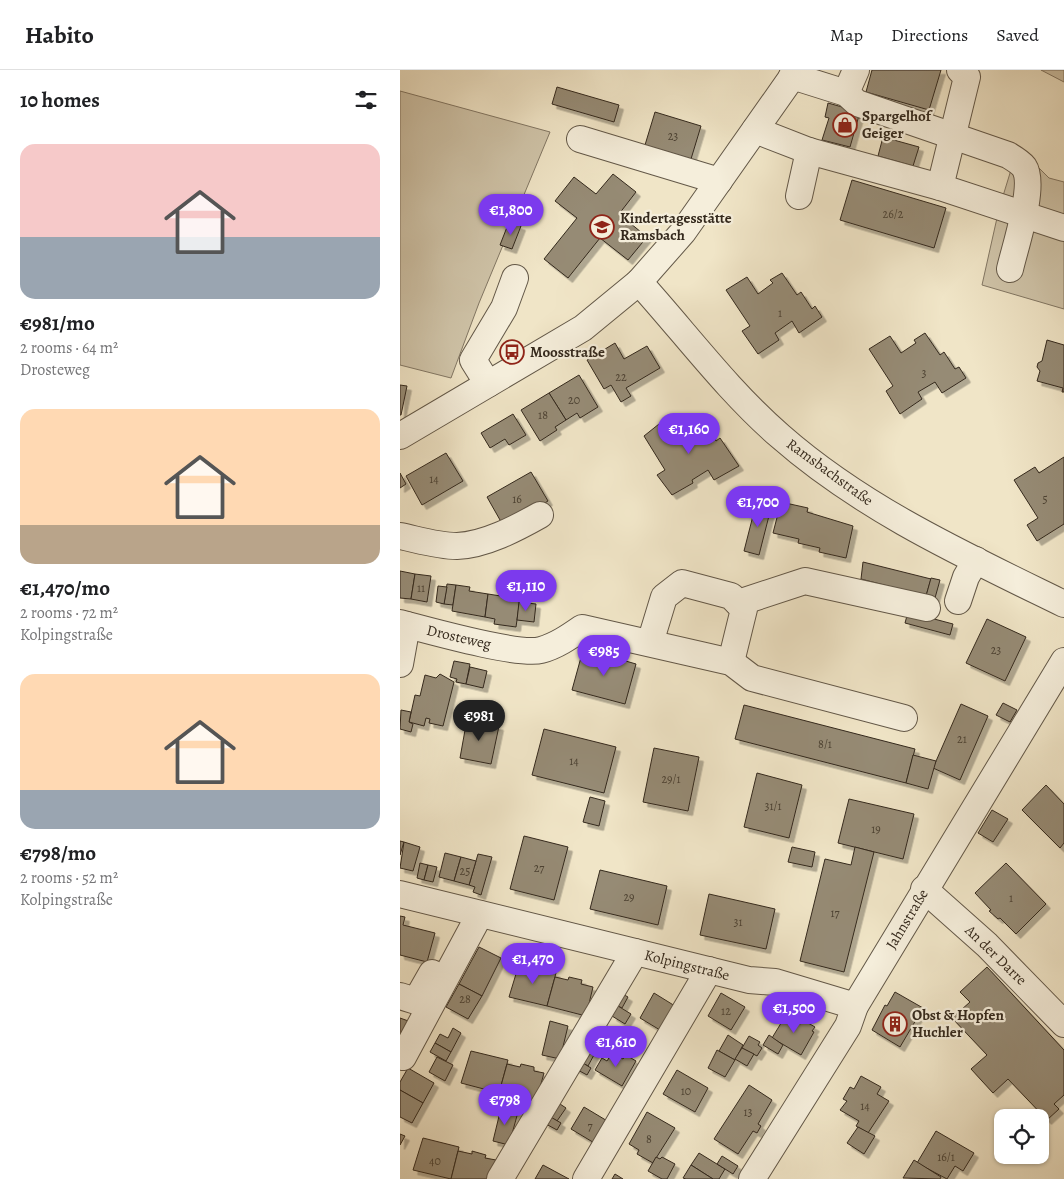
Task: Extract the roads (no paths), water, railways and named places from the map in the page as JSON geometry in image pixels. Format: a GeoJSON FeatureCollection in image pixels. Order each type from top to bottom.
{"type":"FeatureCollection","features":[{"type":"Feature","properties":{"kind":"street"},"geometry":{"type":"LineString","coordinates":[[940,187],[967,76],[960,70]]}},
{"type":"Feature","properties":{"kind":"street"},"geometry":{"type":"LineString","coordinates":[[400,436],[582,328],[639,282],[683,232],[794,73],[851,82],[857,103],[1008,155],[1023,166],[1028,176],[1026,198],[1010,269]]}},
{"type":"Feature","properties":{"kind":"street"},"geometry":{"type":"LineString","coordinates":[[755,130],[809,151],[940,187],[1064,228]]}},
{"type":"Feature","properties":{"kind":"street"},"geometry":{"type":"LineString","coordinates":[[580,139],[719,181]]}},
{"type":"Feature","properties":{"kind":"street"},"geometry":{"type":"LineString","coordinates":[[799,196],[809,151]]}},
{"type":"Feature","properties":{"kind":"street"},"geometry":{"type":"LineString","coordinates":[[488,384],[473,360],[504,308],[515,278]]}},
{"type":"Feature","properties":{"kind":"street","name":"Ramsbachstraße"},"geometry":{"type":"LineString","coordinates":[[639,282],[738,394],[780,436],[804,456],[868,501],[976,560],[1064,604]]}},
{"type":"Feature","properties":{"kind":"street"},"geometry":{"type":"LineString","coordinates":[[400,536],[442,545],[459,546],[508,533],[540,515]]}},
{"type":"Feature","properties":{"kind":"street"},"geometry":{"type":"LineString","coordinates":[[958,601],[966,577],[976,560]]}},
{"type":"Feature","properties":{"kind":"street"},"geometry":{"type":"LineString","coordinates":[[738,603],[805,581],[926,608]]}},
{"type":"Feature","properties":{"kind":"street"},"geometry":{"type":"LineString","coordinates":[[650,643],[664,597],[682,583],[731,596],[744,609],[732,662],[752,678],[904,718]]}},
{"type":"Feature","properties":{"kind":"street"},"geometry":{"type":"LineString","coordinates":[[400,664],[404,624]]}},
{"type":"Feature","properties":{"kind":"street","name":"Drosteweg"},"geometry":{"type":"LineString","coordinates":[[404,624],[518,651],[539,651],[559,643],[582,628],[732,662]]}},
{"type":"Feature","properties":{"kind":"street","name":"Jahnstraße"},"geometry":{"type":"LineString","coordinates":[[752,1179],[848,1026],[855,1006],[1064,661]]}},
{"type":"Feature","properties":{"kind":"street","name":"An der Darre"},"geometry":{"type":"LineString","coordinates":[[924,890],[987,945],[1064,1024]]}},
{"type":"Feature","properties":{"kind":"street","name":"Kolpingstraße"},"geometry":{"type":"LineString","coordinates":[[400,894],[749,980],[774,982],[855,1006]]}},
{"type":"Feature","properties":{"kind":"street"},"geometry":{"type":"LineString","coordinates":[[400,996],[416,1001],[473,913]]}},
{"type":"Feature","properties":{"kind":"street"},"geometry":{"type":"LineString","coordinates":[[403,1057],[473,913]]}},
{"type":"Feature","properties":{"kind":"street","name":"Kolpingstraße"},"geometry":{"type":"LineString","coordinates":[[500,1179],[635,952]]}},
{"type":"Feature","properties":{"kind":"street"},"geometry":{"type":"LineString","coordinates":[[586,1179],[709,970]]}},
{"type":"Feature","properties":{"kind":"place","name":"Spargelhof Geiger"},"geometry":{"type":"Point","coordinates":[845,125]}},
{"type":"Feature","properties":{"kind":"place","name":"Kindertagesstätte Ramsbach"},"geometry":{"type":"Point","coordinates":[602,227]}},
{"type":"Feature","properties":{"kind":"place","name":"Moosstraße"},"geometry":{"type":"Point","coordinates":[512,352]}},
{"type":"Feature","properties":{"kind":"place","name":"Obst & Hopfen Huchler"},"geometry":{"type":"Point","coordinates":[895,1024]}}]}
